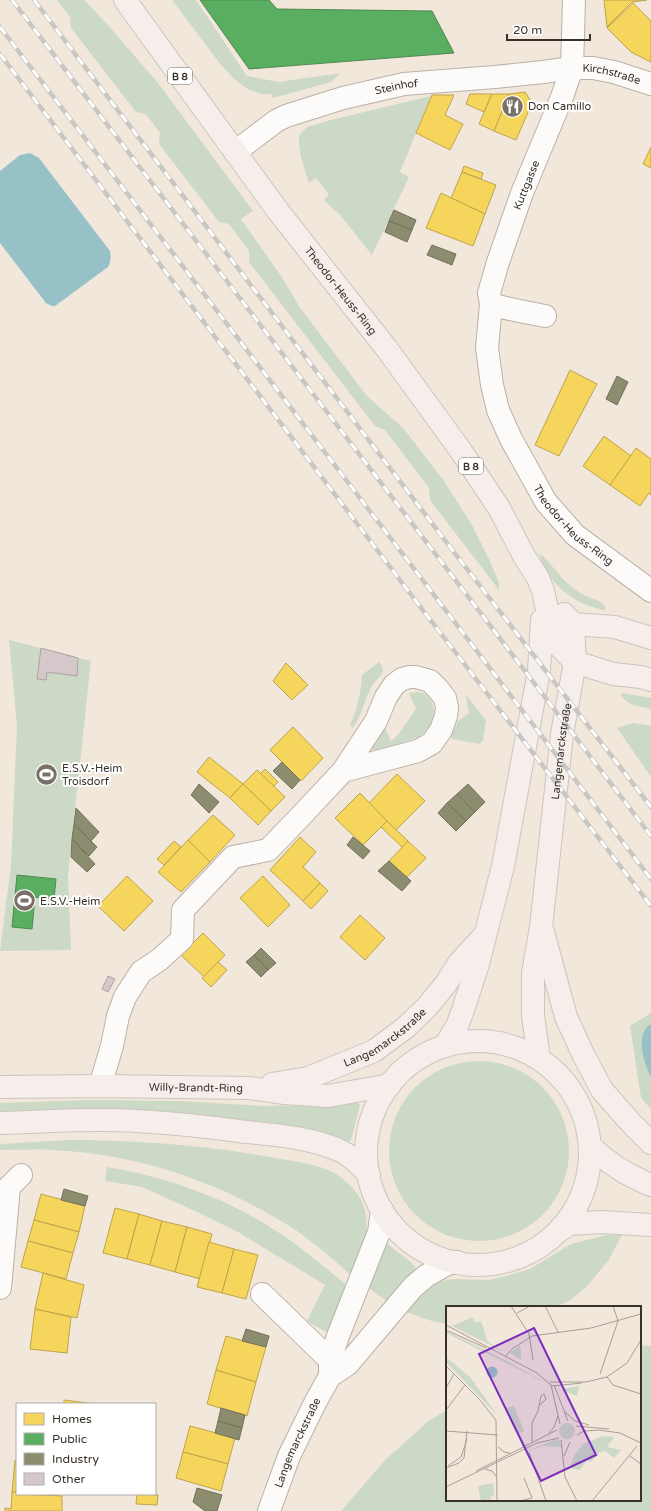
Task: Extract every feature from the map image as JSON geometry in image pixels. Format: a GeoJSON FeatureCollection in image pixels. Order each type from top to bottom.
{"type":"FeatureCollection","features":[{"type":"Feature","properties":{"kind":"main road","name":"Theodor-Heuss-Ring"},"geometry":{"type":"LineString","coordinates":[[125,0],[278,211],[353,308],[387,349],[461,451],[499,508],[524,556],[538,578],[543,591],[554,641]]}},
{"type":"Feature","properties":{"kind":"main road","name":"Theodor-Heuss-Ring"},"geometry":{"type":"LineString","coordinates":[[543,591],[573,624]]}},
{"type":"Feature","properties":{"kind":"main road","name":"Langemarckstraße"},"geometry":{"type":"LineString","coordinates":[[444,1046],[464,1010],[478,964],[503,866],[541,659],[543,591]]}},
{"type":"Feature","properties":{"kind":"main road","name":"Langemarckstraße"},"geometry":{"type":"LineString","coordinates":[[541,659],[554,641],[573,624]]}},
{"type":"Feature","properties":{"kind":"main road","name":"Langemarckstraße"},"geometry":{"type":"LineString","coordinates":[[539,1059],[533,1016],[533,973],[542,927],[562,734],[575,662],[573,624]]}},
{"type":"Feature","properties":{"kind":"main road"},"geometry":{"type":"LineString","coordinates":[[573,624],[615,627],[651,638]]}},
{"type":"Feature","properties":{"kind":"main road"},"geometry":{"type":"LineString","coordinates":[[554,641],[575,662],[613,674],[641,677],[651,680]]}},
{"type":"Feature","properties":{"kind":"main road","name":"Langemarckstraße"},"geometry":{"type":"LineString","coordinates":[[542,927],[566,1017],[583,1054],[602,1090],[631,1123],[651,1142]]}},
{"type":"Feature","properties":{"kind":"main road","name":"Langemarckstraße"},"geometry":{"type":"LineString","coordinates":[[249,1088],[308,1078],[374,1051],[405,1028],[426,1008],[445,985],[459,963],[486,933]]}},
{"type":"Feature","properties":{"kind":"main road"},"geometry":{"type":"LineString","coordinates":[[560,1230],[574,1212],[584,1192],[589,1169],[590,1146],[586,1121],[575,1097],[560,1076],[539,1059],[517,1048],[493,1042],[468,1042],[444,1046],[424,1055],[405,1068],[390,1085],[377,1105],[369,1127],[366,1151],[369,1175],[374,1193],[382,1210],[396,1229],[414,1244],[434,1256],[457,1262],[479,1265],[502,1262],[523,1256],[543,1244],[570,1224],[601,1222],[651,1225]]}},
{"type":"Feature","properties":{"kind":"main road","name":"Willy-Brandt-Ring"},"geometry":{"type":"LineString","coordinates":[[0,1087],[100,1086],[249,1088],[285,1093],[328,1096],[390,1085]]}},
{"type":"Feature","properties":{"kind":"main road"},"geometry":{"type":"LineString","coordinates":[[0,1123],[96,1120],[136,1121],[182,1124],[260,1133],[300,1139],[342,1152],[364,1169],[369,1175]]}},
{"type":"Feature","properties":{"kind":"main road"},"geometry":{"type":"LineString","coordinates":[[590,1146],[605,1160],[636,1179],[651,1185]]}},
{"type":"Feature","properties":{"kind":"street","name":"Kuttgasse"},"geometry":{"type":"LineString","coordinates":[[491,304],[489,293],[498,262],[522,193],[562,97],[572,68],[574,0]]}},
{"type":"Feature","properties":{"kind":"street","name":"Steinhof"},"geometry":{"type":"LineString","coordinates":[[235,152],[276,121],[286,116],[343,98],[404,84],[495,77],[572,68]]}},
{"type":"Feature","properties":{"kind":"street","name":"Kirchstraße"},"geometry":{"type":"LineString","coordinates":[[572,68],[593,68],[614,72],[651,84]]}},
{"type":"Feature","properties":{"kind":"street"},"geometry":{"type":"LineString","coordinates":[[491,304],[505,309],[522,310],[545,316]]}},
{"type":"Feature","properties":{"kind":"street","name":"Theodor-Heuss-Ring"},"geometry":{"type":"LineString","coordinates":[[491,304],[487,348],[492,385],[498,410],[511,439],[546,502],[575,535],[651,591]]}},
{"type":"Feature","properties":{"kind":"street"},"geometry":{"type":"LineString","coordinates":[[100,1086],[112,1046],[118,1016],[125,997],[141,972],[159,960],[182,939],[183,910],[233,856],[268,850],[343,771],[376,720],[386,697],[394,685],[402,679],[416,677],[430,681],[438,689],[445,698],[447,707],[446,716],[441,730],[432,743],[418,751],[343,771]]}},
{"type":"Feature","properties":{"kind":"street"},"geometry":{"type":"LineString","coordinates":[[0,1288],[9,1187],[21,1175]]}},
{"type":"Feature","properties":{"kind":"street","name":"Langemarckstraße"},"geometry":{"type":"LineString","coordinates":[[269,1511],[290,1456],[330,1368],[379,1232],[382,1210]]}},
{"type":"Feature","properties":{"kind":"street","name":"Langemarckstraße"},"geometry":{"type":"LineString","coordinates":[[330,1368],[348,1364],[413,1287],[426,1276],[447,1264],[457,1262]]}},
{"type":"Feature","properties":{"kind":"street"},"geometry":{"type":"LineString","coordinates":[[262,1294],[330,1368]]}},
{"type":"Feature","properties":{"kind":"green space"},"geometry":{"type":"Polygon","coordinates":[[[57,0],[84,0],[158,83],[253,211],[241,219],[281,276],[301,309],[367,396],[403,428],[444,481],[472,525],[499,583],[499,590],[430,500],[429,488],[385,430],[375,426],[249,262],[249,251],[229,224],[219,222],[159,144],[160,133],[146,114],[136,112],[71,28],[70,17],[57,0]]]}},
{"type":"Feature","properties":{"kind":"green space"},"geometry":{"type":"Polygon","coordinates":[[[172,0],[196,0],[247,76],[278,82],[341,73],[331,82],[273,98],[271,94],[261,94],[249,90],[234,79],[221,65],[172,0]]]}},
{"type":"Feature","properties":{"kind":"green space"},"geometry":{"type":"Polygon","coordinates":[[[431,96],[400,172],[409,177],[372,255],[341,216],[324,200],[329,194],[316,178],[309,183],[300,153],[299,135],[307,127],[431,96]]]}},
{"type":"Feature","properties":{"kind":"green space"},"geometry":{"type":"Polygon","coordinates":[[[539,554],[545,558],[574,589],[601,602],[605,606],[605,610],[587,605],[564,592],[551,579],[539,554]]]}},
{"type":"Feature","properties":{"kind":"green space","name":"E.S.V.-Heim Troisdorf"},"geometry":{"type":"Polygon","coordinates":[[[9,640],[91,661],[68,874],[71,950],[0,951],[11,865],[17,725],[9,640]]]}},
{"type":"Feature","properties":{"kind":"green space"},"geometry":{"type":"Polygon","coordinates":[[[379,662],[383,671],[372,686],[359,718],[353,728],[350,725],[358,701],[362,675],[379,662]]]}},
{"type":"Feature","properties":{"kind":"green space"},"geometry":{"type":"Polygon","coordinates":[[[418,692],[428,697],[434,711],[431,723],[424,733],[389,748],[372,750],[371,748],[382,721],[391,741],[398,735],[416,709],[409,693],[418,692]]]}},
{"type":"Feature","properties":{"kind":"green space"},"geometry":{"type":"Polygon","coordinates":[[[621,693],[651,698],[651,709],[630,703],[624,699],[621,693]]]}},
{"type":"Feature","properties":{"kind":"green space"},"geometry":{"type":"Polygon","coordinates":[[[466,695],[486,720],[483,740],[480,744],[452,739],[451,736],[458,721],[469,713],[466,695]]]}},
{"type":"Feature","properties":{"kind":"green space"},"geometry":{"type":"Polygon","coordinates":[[[633,723],[651,726],[651,777],[617,728],[633,723]]]}},
{"type":"Feature","properties":{"kind":"green space"},"geometry":{"type":"Polygon","coordinates":[[[651,1013],[651,1109],[641,1098],[630,1026],[651,1013]]]}},
{"type":"Feature","properties":{"kind":"green space"},"geometry":{"type":"Polygon","coordinates":[[[470,1061],[488,1061],[522,1071],[543,1087],[559,1108],[567,1133],[569,1151],[567,1169],[559,1194],[543,1215],[522,1231],[514,1234],[488,1241],[470,1241],[436,1231],[422,1221],[409,1208],[399,1194],[393,1177],[389,1160],[389,1142],[399,1108],[409,1094],[422,1081],[436,1071],[453,1065],[470,1061]]]}},
{"type":"Feature","properties":{"kind":"green space"},"geometry":{"type":"Polygon","coordinates":[[[90,1100],[179,1101],[263,1106],[324,1105],[358,1102],[360,1106],[350,1141],[0,1114],[0,1103],[90,1100]]]}},
{"type":"Feature","properties":{"kind":"green space"},"geometry":{"type":"Polygon","coordinates":[[[70,1140],[123,1141],[202,1147],[301,1162],[328,1170],[341,1177],[353,1188],[363,1205],[366,1215],[366,1236],[353,1277],[304,1236],[269,1214],[210,1185],[180,1174],[149,1165],[85,1153],[46,1150],[0,1150],[0,1144],[70,1140]]]}},
{"type":"Feature","properties":{"kind":"green space"},"geometry":{"type":"Polygon","coordinates":[[[107,1167],[154,1177],[201,1192],[267,1225],[311,1256],[349,1287],[328,1333],[307,1321],[325,1285],[238,1232],[197,1212],[142,1187],[105,1181],[107,1167]]]}},
{"type":"Feature","properties":{"kind":"green space"},"geometry":{"type":"Polygon","coordinates":[[[607,1235],[622,1235],[608,1261],[587,1286],[571,1300],[557,1306],[446,1306],[446,1324],[428,1320],[404,1311],[421,1291],[445,1280],[488,1280],[506,1276],[530,1269],[571,1244],[607,1235]]]}},
{"type":"Feature","properties":{"kind":"green space"},"geometry":{"type":"Polygon","coordinates":[[[385,1244],[388,1244],[416,1268],[388,1302],[367,1287],[385,1244]]]}},
{"type":"Feature","properties":{"kind":"green space"},"geometry":{"type":"Polygon","coordinates":[[[641,1345],[651,1346],[651,1511],[341,1511],[386,1459],[430,1420],[446,1411],[446,1501],[641,1501],[641,1345]]]}},
{"type":"Feature","properties":{"kind":"water"},"geometry":{"type":"Polygon","coordinates":[[[30,153],[39,158],[110,251],[110,263],[108,267],[55,306],[46,303],[0,243],[0,171],[20,155],[30,153]]]}},
{"type":"Feature","properties":{"kind":"water"},"geometry":{"type":"Polygon","coordinates":[[[651,1024],[651,1077],[643,1057],[642,1041],[646,1029],[651,1024]]]}},
{"type":"Feature","properties":{"kind":"building: Homes"},"geometry":{"type":"Polygon","coordinates":[[[604,0],[647,0],[632,2],[607,27],[604,0]]]}},
{"type":"Feature","properties":{"kind":"building: Homes"},"geometry":{"type":"Polygon","coordinates":[[[633,3],[651,21],[651,62],[631,52],[607,28],[633,3]]]}},
{"type":"Feature","properties":{"kind":"building: Homes"},"geometry":{"type":"Polygon","coordinates":[[[525,92],[532,103],[516,140],[494,131],[509,94],[525,92]]]}},
{"type":"Feature","properties":{"kind":"building: Homes"},"geometry":{"type":"Polygon","coordinates":[[[470,94],[492,94],[484,112],[466,104],[470,94]]]}},
{"type":"Feature","properties":{"kind":"building: Homes"},"geometry":{"type":"Polygon","coordinates":[[[492,94],[509,94],[494,131],[479,124],[492,94]]]}},
{"type":"Feature","properties":{"kind":"building: Homes"},"geometry":{"type":"Polygon","coordinates":[[[432,95],[454,95],[445,115],[463,124],[450,150],[416,133],[432,95]]]}},
{"type":"Feature","properties":{"kind":"building: Homes"},"geometry":{"type":"Polygon","coordinates":[[[651,147],[651,168],[643,164],[651,147]]]}},
{"type":"Feature","properties":{"kind":"building: Homes"},"geometry":{"type":"Polygon","coordinates":[[[464,166],[483,173],[481,179],[462,172],[464,166]]]}},
{"type":"Feature","properties":{"kind":"building: Homes"},"geometry":{"type":"Polygon","coordinates":[[[462,172],[496,185],[485,214],[451,198],[462,172]]]}},
{"type":"Feature","properties":{"kind":"building: Homes"},"geometry":{"type":"Polygon","coordinates":[[[441,193],[485,214],[473,246],[426,228],[441,193]]]}},
{"type":"Feature","properties":{"kind":"building: Homes"},"geometry":{"type":"Polygon","coordinates":[[[570,370],[597,384],[559,456],[535,445],[570,370]]]}},
{"type":"Feature","properties":{"kind":"building: Homes"},"geometry":{"type":"Polygon","coordinates":[[[604,436],[631,456],[610,485],[583,466],[604,436]]]}},
{"type":"Feature","properties":{"kind":"building: Homes"},"geometry":{"type":"Polygon","coordinates":[[[636,448],[651,459],[651,495],[649,493],[640,506],[610,485],[636,448]]]}},
{"type":"Feature","properties":{"kind":"building: Homes"},"geometry":{"type":"Polygon","coordinates":[[[286,663],[308,685],[292,700],[273,681],[286,663]]]}},
{"type":"Feature","properties":{"kind":"building: Homes"},"geometry":{"type":"Polygon","coordinates":[[[293,727],[323,758],[301,781],[270,750],[293,727]]]}},
{"type":"Feature","properties":{"kind":"building: Homes"},"geometry":{"type":"Polygon","coordinates":[[[209,757],[243,784],[230,798],[197,772],[209,757]]]}},
{"type":"Feature","properties":{"kind":"building: Homes"},"geometry":{"type":"Polygon","coordinates":[[[265,769],[278,782],[273,787],[260,774],[265,769]]]}},
{"type":"Feature","properties":{"kind":"building: Homes"},"geometry":{"type":"Polygon","coordinates":[[[257,770],[285,797],[271,811],[243,784],[257,770]]]}},
{"type":"Feature","properties":{"kind":"building: Homes"},"geometry":{"type":"Polygon","coordinates":[[[397,774],[425,801],[396,830],[369,803],[397,774]]]}},
{"type":"Feature","properties":{"kind":"building: Homes"},"geometry":{"type":"Polygon","coordinates":[[[243,784],[271,811],[258,825],[230,798],[243,784]]]}},
{"type":"Feature","properties":{"kind":"building: Homes"},"geometry":{"type":"Polygon","coordinates":[[[360,793],[387,821],[363,845],[335,818],[360,793]]]}},
{"type":"Feature","properties":{"kind":"building: Homes"},"geometry":{"type":"Polygon","coordinates":[[[213,815],[235,835],[210,862],[188,840],[213,815]]]}},
{"type":"Feature","properties":{"kind":"building: Homes"},"geometry":{"type":"Polygon","coordinates":[[[387,821],[408,841],[402,847],[381,827],[387,821]]]}},
{"type":"Feature","properties":{"kind":"building: Homes"},"geometry":{"type":"Polygon","coordinates":[[[300,837],[316,852],[303,867],[320,883],[303,901],[270,870],[300,837]]]}},
{"type":"Feature","properties":{"kind":"building: Homes"},"geometry":{"type":"Polygon","coordinates":[[[188,840],[210,862],[181,892],[158,872],[188,840]]]}},
{"type":"Feature","properties":{"kind":"building: Homes"},"geometry":{"type":"Polygon","coordinates":[[[174,841],[181,847],[164,865],[157,859],[174,841]]]}},
{"type":"Feature","properties":{"kind":"building: Homes"},"geometry":{"type":"Polygon","coordinates":[[[408,841],[426,858],[406,878],[389,861],[408,841]]]}},
{"type":"Feature","properties":{"kind":"building: Homes"},"geometry":{"type":"Polygon","coordinates":[[[127,876],[153,901],[124,931],[98,906],[127,876]]]}},
{"type":"Feature","properties":{"kind":"building: Homes"},"geometry":{"type":"Polygon","coordinates":[[[263,876],[290,905],[268,927],[240,898],[263,876]]]}},
{"type":"Feature","properties":{"kind":"building: Homes"},"geometry":{"type":"Polygon","coordinates":[[[320,883],[328,891],[311,909],[303,901],[320,883]]]}},
{"type":"Feature","properties":{"kind":"building: Homes"},"geometry":{"type":"Polygon","coordinates":[[[360,915],[385,938],[365,960],[340,937],[360,915]]]}},
{"type":"Feature","properties":{"kind":"building: Homes"},"geometry":{"type":"Polygon","coordinates":[[[203,933],[225,955],[204,977],[181,955],[203,933]]]}},
{"type":"Feature","properties":{"kind":"building: Homes"},"geometry":{"type":"Polygon","coordinates":[[[218,962],[227,970],[211,987],[202,978],[218,962]]]}},
{"type":"Feature","properties":{"kind":"building: Homes"},"geometry":{"type":"Polygon","coordinates":[[[41,1194],[85,1206],[79,1232],[34,1220],[41,1194]]]}},
{"type":"Feature","properties":{"kind":"building: Homes"},"geometry":{"type":"Polygon","coordinates":[[[115,1208],[139,1214],[127,1259],[103,1253],[115,1208]]]}},
{"type":"Feature","properties":{"kind":"building: Homes"},"geometry":{"type":"Polygon","coordinates":[[[139,1214],[162,1221],[150,1265],[127,1259],[139,1214]]]}},
{"type":"Feature","properties":{"kind":"building: Homes"},"geometry":{"type":"Polygon","coordinates":[[[34,1220],[79,1232],[73,1253],[28,1241],[34,1220]]]}},
{"type":"Feature","properties":{"kind":"building: Homes"},"geometry":{"type":"Polygon","coordinates":[[[162,1221],[187,1227],[175,1272],[150,1265],[162,1221]]]}},
{"type":"Feature","properties":{"kind":"building: Homes"},"geometry":{"type":"Polygon","coordinates":[[[187,1227],[212,1234],[200,1279],[175,1272],[187,1227]]]}},
{"type":"Feature","properties":{"kind":"building: Homes"},"geometry":{"type":"Polygon","coordinates":[[[28,1241],[73,1253],[66,1279],[21,1267],[28,1241]]]}},
{"type":"Feature","properties":{"kind":"building: Homes"},"geometry":{"type":"Polygon","coordinates":[[[209,1242],[234,1249],[222,1293],[197,1287],[209,1242]]]}},
{"type":"Feature","properties":{"kind":"building: Homes"},"geometry":{"type":"Polygon","coordinates":[[[234,1249],[258,1255],[246,1299],[222,1293],[234,1249]]]}},
{"type":"Feature","properties":{"kind":"building: Homes"},"geometry":{"type":"Polygon","coordinates":[[[43,1273],[84,1285],[77,1318],[35,1309],[43,1273]]]}},
{"type":"Feature","properties":{"kind":"building: Homes"},"geometry":{"type":"Polygon","coordinates":[[[35,1309],[71,1317],[67,1353],[30,1349],[35,1309]]]}},
{"type":"Feature","properties":{"kind":"building: Homes"},"geometry":{"type":"Polygon","coordinates":[[[226,1336],[266,1347],[256,1382],[216,1370],[226,1336]]]}},
{"type":"Feature","properties":{"kind":"building: Homes"},"geometry":{"type":"Polygon","coordinates":[[[216,1370],[256,1382],[247,1416],[207,1404],[216,1370]]]}},
{"type":"Feature","properties":{"kind":"building: Homes"},"geometry":{"type":"Polygon","coordinates":[[[64,1400],[88,1403],[64,1403],[64,1400]]]}},
{"type":"Feature","properties":{"kind":"building: Homes"},"geometry":{"type":"Polygon","coordinates":[[[190,1426],[235,1438],[228,1464],[183,1452],[190,1426]]]}},
{"type":"Feature","properties":{"kind":"building: Homes"},"geometry":{"type":"Polygon","coordinates":[[[183,1452],[228,1464],[221,1491],[176,1478],[183,1452]]]}},
{"type":"Feature","properties":{"kind":"building: Homes"},"geometry":{"type":"Polygon","coordinates":[[[15,1460],[16,1492],[12,1492],[15,1460]]]}},
{"type":"Feature","properties":{"kind":"building: Homes"},"geometry":{"type":"Polygon","coordinates":[[[12,1492],[16,1492],[16,1495],[62,1496],[62,1511],[5,1511],[5,1508],[11,1509],[12,1492]]]}},
{"type":"Feature","properties":{"kind":"building: Homes"},"geometry":{"type":"Polygon","coordinates":[[[137,1495],[158,1495],[157,1505],[136,1504],[137,1495]]]}},
{"type":"Feature","properties":{"kind":"building: Public"},"geometry":{"type":"Polygon","coordinates":[[[200,0],[269,0],[277,9],[432,11],[454,53],[249,69],[200,0]]]}},
{"type":"Feature","properties":{"kind":"building: Public","name":"E.S.V.-Heim"},"geometry":{"type":"Polygon","coordinates":[[[17,875],[56,879],[54,899],[35,897],[32,929],[12,927],[17,875]]]}},
{"type":"Feature","properties":{"kind":"building: Industry"},"geometry":{"type":"Polygon","coordinates":[[[394,210],[416,220],[412,230],[389,221],[394,210]]]}},
{"type":"Feature","properties":{"kind":"building: Industry"},"geometry":{"type":"Polygon","coordinates":[[[389,221],[412,230],[407,242],[385,232],[389,221]]]}},
{"type":"Feature","properties":{"kind":"building: Industry"},"geometry":{"type":"Polygon","coordinates":[[[432,245],[456,254],[452,265],[427,255],[432,245]]]}},
{"type":"Feature","properties":{"kind":"building: Industry"},"geometry":{"type":"Polygon","coordinates":[[[617,376],[628,382],[617,405],[606,399],[617,376]]]}},
{"type":"Feature","properties":{"kind":"building: Industry"},"geometry":{"type":"Polygon","coordinates":[[[282,762],[300,780],[292,789],[273,771],[282,762]]]}},
{"type":"Feature","properties":{"kind":"building: Industry"},"geometry":{"type":"Polygon","coordinates":[[[199,784],[219,802],[209,813],[191,795],[199,784]]]}},
{"type":"Feature","properties":{"kind":"building: Industry"},"geometry":{"type":"Polygon","coordinates":[[[468,784],[485,802],[475,812],[457,794],[468,784]]]}},
{"type":"Feature","properties":{"kind":"building: Industry"},"geometry":{"type":"Polygon","coordinates":[[[457,794],[475,812],[466,821],[447,803],[457,794]]]}},
{"type":"Feature","properties":{"kind":"building: Industry"},"geometry":{"type":"Polygon","coordinates":[[[447,803],[466,821],[456,831],[438,813],[447,803]]]}},
{"type":"Feature","properties":{"kind":"building: Industry"},"geometry":{"type":"Polygon","coordinates":[[[76,808],[99,832],[91,841],[74,824],[76,808]]]}},
{"type":"Feature","properties":{"kind":"building: Industry"},"geometry":{"type":"Polygon","coordinates":[[[74,824],[97,847],[89,856],[72,839],[74,824]]]}},
{"type":"Feature","properties":{"kind":"building: Industry"},"geometry":{"type":"Polygon","coordinates":[[[353,837],[370,851],[363,859],[347,845],[353,837]]]}},
{"type":"Feature","properties":{"kind":"building: Industry"},"geometry":{"type":"Polygon","coordinates":[[[72,839],[95,864],[87,872],[71,857],[72,839]]]}},
{"type":"Feature","properties":{"kind":"building: Industry"},"geometry":{"type":"Polygon","coordinates":[[[389,861],[411,881],[402,891],[378,871],[389,861]]]}},
{"type":"Feature","properties":{"kind":"building: Industry"},"geometry":{"type":"Polygon","coordinates":[[[261,948],[276,963],[268,970],[254,955],[261,948]]]}},
{"type":"Feature","properties":{"kind":"building: Industry"},"geometry":{"type":"Polygon","coordinates":[[[254,955],[268,970],[261,977],[246,962],[254,955]]]}},
{"type":"Feature","properties":{"kind":"building: Industry"},"geometry":{"type":"Polygon","coordinates":[[[64,1189],[88,1196],[85,1206],[61,1200],[64,1189]]]}},
{"type":"Feature","properties":{"kind":"building: Industry"},"geometry":{"type":"Polygon","coordinates":[[[246,1329],[269,1336],[266,1347],[242,1341],[246,1329]]]}},
{"type":"Feature","properties":{"kind":"building: Industry"},"geometry":{"type":"Polygon","coordinates":[[[221,1408],[245,1415],[242,1428],[218,1421],[221,1408]]]}},
{"type":"Feature","properties":{"kind":"building: Industry"},"geometry":{"type":"Polygon","coordinates":[[[218,1421],[242,1428],[239,1440],[215,1433],[218,1421]]]}},
{"type":"Feature","properties":{"kind":"building: Industry"},"geometry":{"type":"Polygon","coordinates":[[[197,1488],[222,1495],[217,1511],[205,1511],[193,1502],[197,1488]]]}},
{"type":"Feature","properties":{"kind":"building: Other"},"geometry":{"type":"Polygon","coordinates":[[[41,648],[78,658],[77,676],[47,672],[46,680],[37,679],[41,648]]]}},
{"type":"Feature","properties":{"kind":"building: Other"},"geometry":{"type":"Polygon","coordinates":[[[108,976],[115,979],[108,992],[102,989],[108,976]]]}},
{"type":"Feature","properties":{"kind":"railway"},"geometry":{"type":"LineString","coordinates":[[12,0],[651,836]]}},
{"type":"Feature","properties":{"kind":"railway"},"geometry":{"type":"LineString","coordinates":[[34,0],[450,547],[651,807]]}},
{"type":"Feature","properties":{"kind":"railway"},"geometry":{"type":"LineString","coordinates":[[0,27],[651,879]]}},
{"type":"Feature","properties":{"kind":"railway"},"geometry":{"type":"LineString","coordinates":[[0,54],[422,609],[651,906]]}},
{"type":"Feature","properties":{"kind":"place","name":"Don Camillo"},"geometry":{"type":"Point","coordinates":[512,106]}},
{"type":"Feature","properties":{"kind":"place","name":"E.S.V.-Heim Troisdorf"},"geometry":{"type":"Point","coordinates":[47,774]}},
{"type":"Feature","properties":{"kind":"place","name":"E.S.V.-Heim"},"geometry":{"type":"Point","coordinates":[25,901]}}]}
